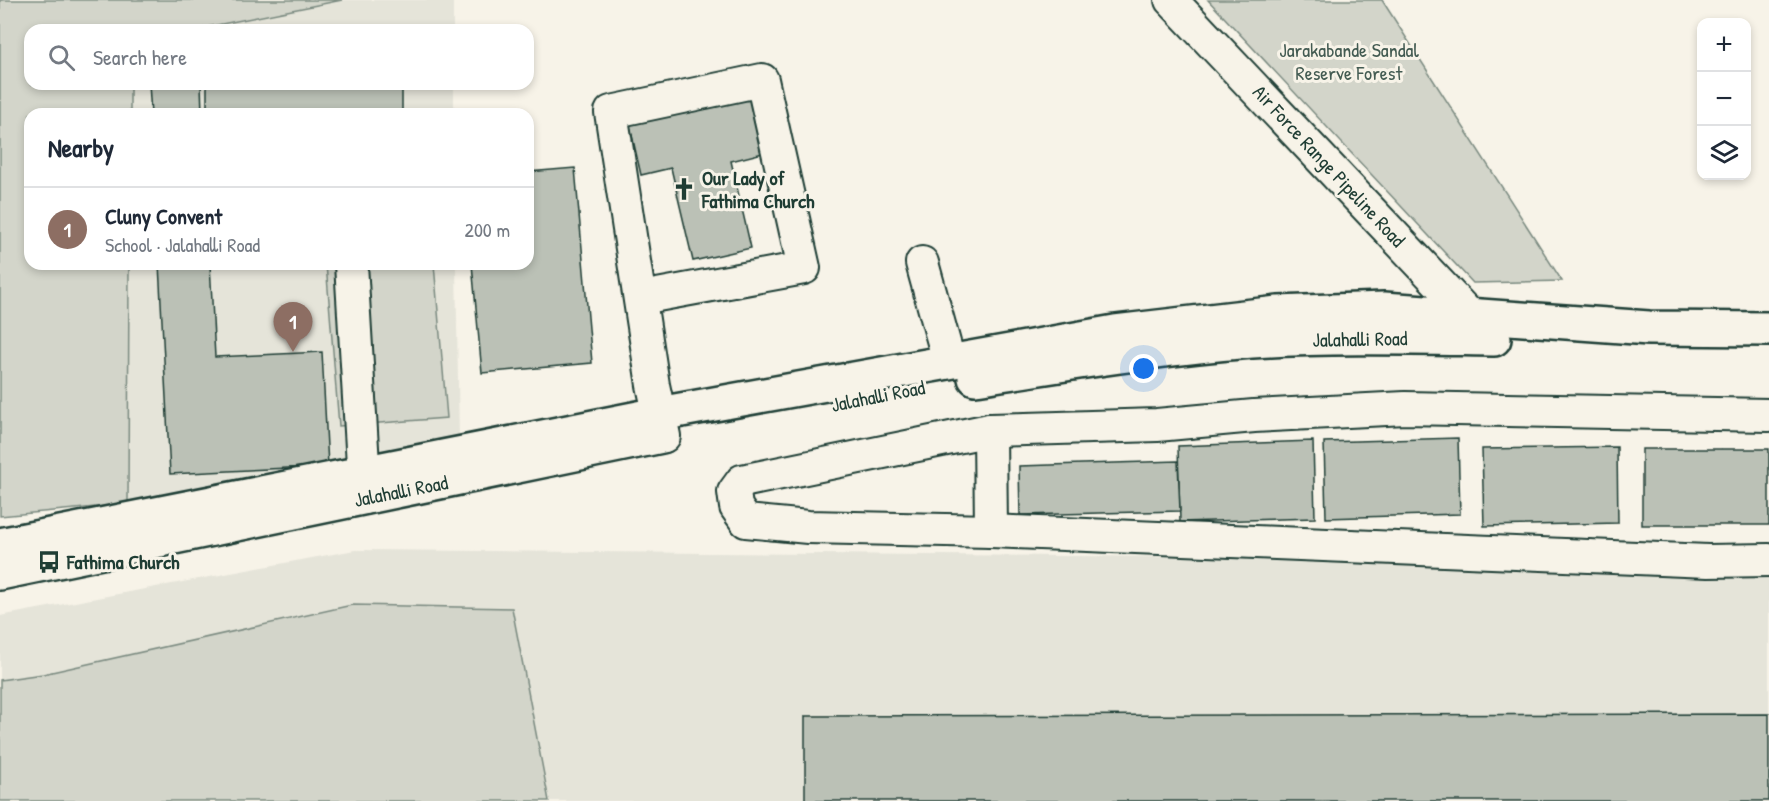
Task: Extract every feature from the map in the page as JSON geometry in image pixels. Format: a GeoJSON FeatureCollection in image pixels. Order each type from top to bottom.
{"type":"FeatureCollection","features":[{"type":"Feature","properties":{"kind":"main road"},"geometry":{"type":"LineString","coordinates":[[662,425],[949,361],[1115,332],[1278,313],[1384,309],[1473,328]]}},
{"type":"Feature","properties":{"kind":"main road","name":"Jalahalli Road"},"geometry":{"type":"LineString","coordinates":[[1473,328],[1769,341]]}},
{"type":"Feature","properties":{"kind":"main road","name":"Jalahalli Road"},"geometry":{"type":"LineString","coordinates":[[0,573],[365,485],[662,425],[1118,357],[1252,341],[1473,328],[1769,329]]}},
{"type":"Feature","properties":{"kind":"main road"},"geometry":{"type":"LineString","coordinates":[[0,545],[365,485]]}},
{"type":"Feature","properties":{"kind":"street","name":"Air Force Range Pipeline Road"},"geometry":{"type":"LineString","coordinates":[[1171,0],[1473,328]]}},
{"type":"Feature","properties":{"kind":"street"},"geometry":{"type":"LineString","coordinates":[[640,298],[804,268],[762,80],[611,112],[640,298],[662,425]]}},
{"type":"Feature","properties":{"kind":"street"},"geometry":{"type":"LineString","coordinates":[[922,263],[949,361]]}},
{"type":"Feature","properties":{"kind":"street"},"geometry":{"type":"LineString","coordinates":[[351,270],[365,485]]}},
{"type":"Feature","properties":{"kind":"street"},"geometry":{"type":"LineString","coordinates":[[1769,416],[1406,408],[1254,416],[1157,425],[990,430],[742,481],[734,492],[736,507],[746,521],[808,527],[991,531],[1708,561],[1769,560]]}},
{"type":"Feature","properties":{"kind":"street"},"geometry":{"type":"LineString","coordinates":[[990,430],[991,531]]}},
{"type":"Feature","properties":{"kind":"shaded area"},"geometry":{"type":"Polygon","coordinates":[[[342,0],[453,0],[453,24],[222,24],[342,0]]]}},
{"type":"Feature","properties":{"kind":"shaded area"},"geometry":{"type":"Polygon","coordinates":[[[130,90],[454,90],[454,108],[130,108],[130,90]]]}},
{"type":"Feature","properties":{"kind":"shaded area"},"geometry":{"type":"Polygon","coordinates":[[[129,270],[456,270],[459,440],[128,504],[129,270]]]}},
{"type":"Feature","properties":{"kind":"shaded area"},"geometry":{"type":"Polygon","coordinates":[[[355,550],[1769,562],[1769,801],[0,801],[0,616],[355,550]]]}},
{"type":"Feature","properties":{"kind":"green space"},"geometry":{"type":"Polygon","coordinates":[[[0,0],[342,0],[222,24],[24,24],[24,90],[130,90],[130,108],[24,108],[24,270],[129,270],[128,504],[0,516],[0,0]]]}},
{"type":"Feature","properties":{"kind":"green space","name":"Jarakabande Sandal Reserve Forest"},"geometry":{"type":"Polygon","coordinates":[[[1208,0],[1382,0],[1562,281],[1473,283],[1208,0]]]}},
{"type":"Feature","properties":{"kind":"green space"},"geometry":{"type":"Polygon","coordinates":[[[326,270],[435,270],[447,418],[339,426],[326,270]]]}},
{"type":"Feature","properties":{"kind":"green space"},"geometry":{"type":"Polygon","coordinates":[[[352,605],[512,608],[549,801],[0,801],[0,680],[43,674],[352,605]]]}},
{"type":"Feature","properties":{"kind":"building"},"geometry":{"type":"Polygon","coordinates":[[[149,90],[201,90],[202,108],[151,108],[149,90]]]}},
{"type":"Feature","properties":{"kind":"building"},"geometry":{"type":"Polygon","coordinates":[[[207,90],[402,90],[402,108],[207,108],[207,90]]]}},
{"type":"Feature","properties":{"kind":"building"},"geometry":{"type":"Polygon","coordinates":[[[749,94],[763,153],[731,161],[751,248],[693,261],[671,168],[641,175],[629,122],[749,94]]]}},
{"type":"Feature","properties":{"kind":"building"},"geometry":{"type":"Polygon","coordinates":[[[575,168],[592,363],[482,373],[473,270],[534,270],[534,171],[575,168]]]}},
{"type":"Feature","properties":{"kind":"building"},"geometry":{"type":"Polygon","coordinates":[[[159,270],[210,270],[215,357],[322,352],[328,466],[170,474],[159,270]]]}},
{"type":"Feature","properties":{"kind":"building"},"geometry":{"type":"Polygon","coordinates":[[[1458,438],[1460,514],[1326,518],[1324,442],[1458,438]]]}},
{"type":"Feature","properties":{"kind":"building"},"geometry":{"type":"Polygon","coordinates":[[[1313,441],[1315,518],[1180,522],[1178,446],[1313,441]]]}},
{"type":"Feature","properties":{"kind":"building"},"geometry":{"type":"Polygon","coordinates":[[[1617,447],[1618,523],[1484,526],[1482,449],[1617,447]]]}},
{"type":"Feature","properties":{"kind":"building"},"geometry":{"type":"Polygon","coordinates":[[[1642,449],[1769,449],[1769,525],[1642,525],[1642,449]]]}},
{"type":"Feature","properties":{"kind":"building"},"geometry":{"type":"Polygon","coordinates":[[[1178,461],[1180,511],[1020,515],[1019,466],[1178,461]]]}},
{"type":"Feature","properties":{"kind":"building"},"geometry":{"type":"Polygon","coordinates":[[[1769,714],[1769,801],[805,801],[805,716],[1769,714]]]}},
{"type":"Feature","properties":{"kind":"place","name":"Our Lady of Fathima Church"},"geometry":{"type":"Point","coordinates":[684,189]}},
{"type":"Feature","properties":{"kind":"place","name":"Cluny Convent"},"geometry":{"type":"Point","coordinates":[293,352]}},
{"type":"Feature","properties":{"kind":"place","name":"Fathima Church"},"geometry":{"type":"Point","coordinates":[49,562]}}]}
